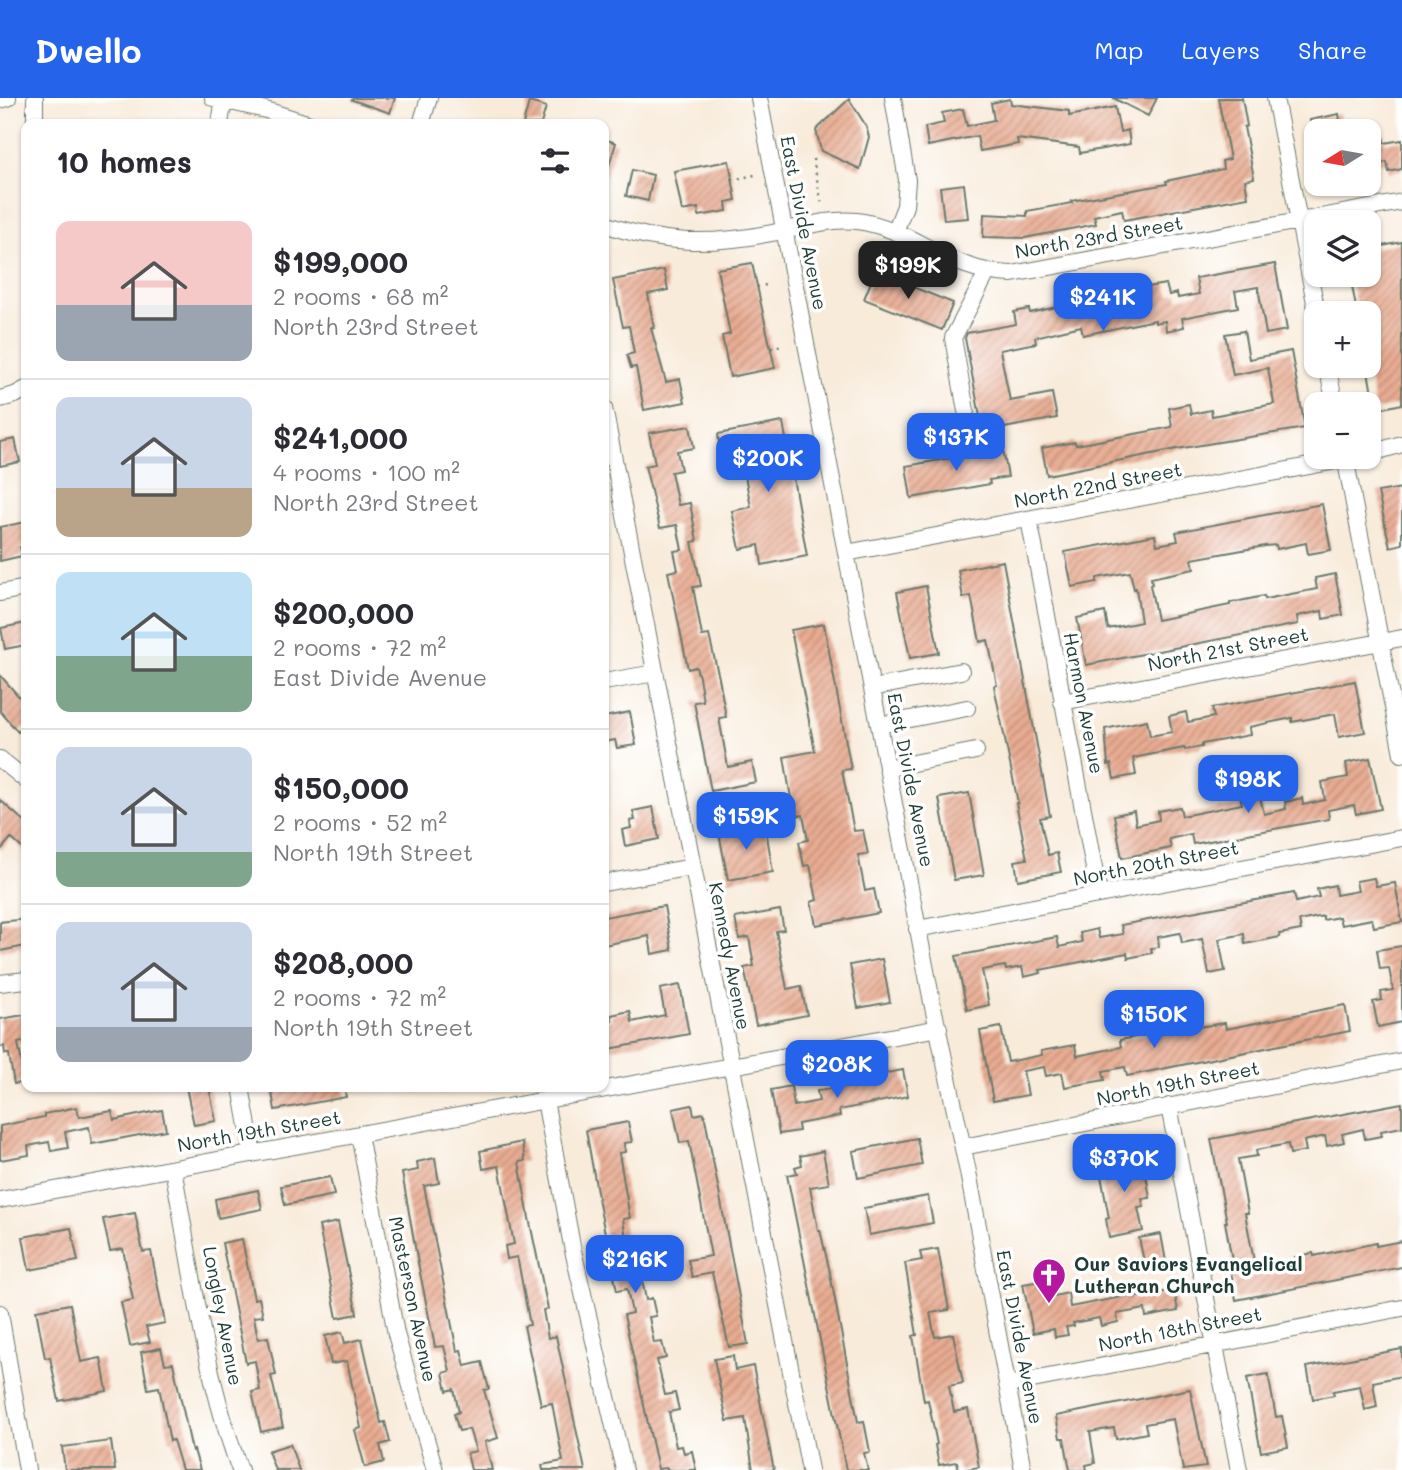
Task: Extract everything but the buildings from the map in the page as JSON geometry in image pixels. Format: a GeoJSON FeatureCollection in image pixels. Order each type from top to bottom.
{"type":"FeatureCollection","features":[{"type":"Feature","properties":{"kind":"street"},"geometry":{"type":"LineString","coordinates":[[0,100],[8,98]]}},
{"type":"Feature","properties":{"kind":"street"},"geometry":{"type":"LineString","coordinates":[[35,98],[35,119]]}},
{"type":"Feature","properties":{"kind":"street"},"geometry":{"type":"LineString","coordinates":[[423,119],[429,98]]}},
{"type":"Feature","properties":{"kind":"street","name":"East Divide Avenue"},"geometry":{"type":"LineString","coordinates":[[759,98],[917,929],[963,1147],[1023,1470]]}},
{"type":"Feature","properties":{"kind":"street"},"geometry":{"type":"LineString","coordinates":[[893,98],[907,180],[905,206],[895,232]]}},
{"type":"Feature","properties":{"kind":"street"},"geometry":{"type":"LineString","coordinates":[[1275,98],[1315,301]]}},
{"type":"Feature","properties":{"kind":"street"},"geometry":{"type":"LineString","coordinates":[[220,119],[220,99],[295,119]]}},
{"type":"Feature","properties":{"kind":"street","name":"North 23rd Street"},"geometry":{"type":"LineString","coordinates":[[609,226],[646,237],[695,243],[727,241],[842,221],[870,224],[895,232],[951,260],[987,273],[1012,274],[1402,202]]}},
{"type":"Feature","properties":{"kind":"street"},"geometry":{"type":"LineString","coordinates":[[966,411],[953,338],[987,273]]}},
{"type":"Feature","properties":{"kind":"street"},"geometry":{"type":"LineString","coordinates":[[0,399],[21,392]]}},
{"type":"Feature","properties":{"kind":"street"},"geometry":{"type":"LineString","coordinates":[[1381,450],[1402,444]]}},
{"type":"Feature","properties":{"kind":"street","name":"Kennedy Avenue"},"geometry":{"type":"LineString","coordinates":[[609,460],[611,481],[655,673],[810,1470]]}},
{"type":"Feature","properties":{"kind":"street","name":"North 22nd Street"},"geometry":{"type":"LineString","coordinates":[[846,552],[1304,467]]}},
{"type":"Feature","properties":{"kind":"street"},"geometry":{"type":"LineString","coordinates":[[1351,469],[1402,754]]}},
{"type":"Feature","properties":{"kind":"street","name":"Harmon Avenue"},"geometry":{"type":"LineString","coordinates":[[1029,519],[1099,895]]}},
{"type":"Feature","properties":{"kind":"street"},"geometry":{"type":"LineString","coordinates":[[0,593],[21,589]]}},
{"type":"Feature","properties":{"kind":"street","name":"North 21st Street"},"geometry":{"type":"LineString","coordinates":[[1062,702],[1402,638]]}},
{"type":"Feature","properties":{"kind":"street"},"geometry":{"type":"LineString","coordinates":[[872,688],[961,671]]}},
{"type":"Feature","properties":{"kind":"street"},"geometry":{"type":"LineString","coordinates":[[609,681],[655,673]]}},
{"type":"Feature","properties":{"kind":"street"},"geometry":{"type":"LineString","coordinates":[[879,725],[967,708]]}},
{"type":"Feature","properties":{"kind":"street"},"geometry":{"type":"LineString","coordinates":[[887,768],[975,751]]}},
{"type":"Feature","properties":{"kind":"street"},"geometry":{"type":"LineString","coordinates":[[0,759],[21,776]]}},
{"type":"Feature","properties":{"kind":"street","name":"North 20th Street"},"geometry":{"type":"LineString","coordinates":[[917,929],[1402,838]]}},
{"type":"Feature","properties":{"kind":"street"},"geometry":{"type":"LineString","coordinates":[[609,882],[692,867]]}},
{"type":"Feature","properties":{"kind":"street"},"geometry":{"type":"LineString","coordinates":[[0,983],[21,980]]}},
{"type":"Feature","properties":{"kind":"street","name":"North 19th Street"},"geometry":{"type":"LineString","coordinates":[[609,1088],[939,1028]]}},
{"type":"Feature","properties":{"kind":"street","name":"North 19th Street"},"geometry":{"type":"LineString","coordinates":[[963,1147],[1402,1061]]}},
{"type":"Feature","properties":{"kind":"street"},"geometry":{"type":"LineString","coordinates":[[242,1092],[253,1154]]}},
{"type":"Feature","properties":{"kind":"street","name":"North 19th Street"},"geometry":{"type":"LineString","coordinates":[[0,1200],[589,1092]]}},
{"type":"Feature","properties":{"kind":"street"},"geometry":{"type":"LineString","coordinates":[[545,1100],[572,1246],[624,1470]]}},
{"type":"Feature","properties":{"kind":"street"},"geometry":{"type":"LineString","coordinates":[[1169,1106],[1239,1470]]}},
{"type":"Feature","properties":{"kind":"street","name":"Masterson Avenue"},"geometry":{"type":"LineString","coordinates":[[359,1134],[396,1334],[435,1470]]}},
{"type":"Feature","properties":{"kind":"street","name":"Longley Avenue"},"geometry":{"type":"LineString","coordinates":[[173,1169],[212,1376],[221,1415],[240,1470]]}},
{"type":"Feature","properties":{"kind":"street","name":"North 18th Street"},"geometry":{"type":"LineString","coordinates":[[1007,1385],[1402,1308]]}},
{"type":"Feature","properties":{"kind":"street"},"geometry":{"type":"LineString","coordinates":[[0,1313],[27,1470]]}},
{"type":"Feature","properties":{"kind":"path"},"geometry":{"type":"LineString","coordinates":[[813,159],[822,205]]}},
{"type":"Feature","properties":{"kind":"path"},"geometry":{"type":"LineString","coordinates":[[732,180],[773,172]]}},
{"type":"Feature","properties":{"kind":"path"},"geometry":{"type":"LineString","coordinates":[[757,287],[770,284]]}},
{"type":"Feature","properties":{"kind":"path"},"geometry":{"type":"LineString","coordinates":[[771,348],[782,345]]}},
{"type":"Feature","properties":{"kind":"place","name":"Our Saviors Evangelical Lutheran Church"},"geometry":{"type":"Point","coordinates":[1049,1305]}}]}
